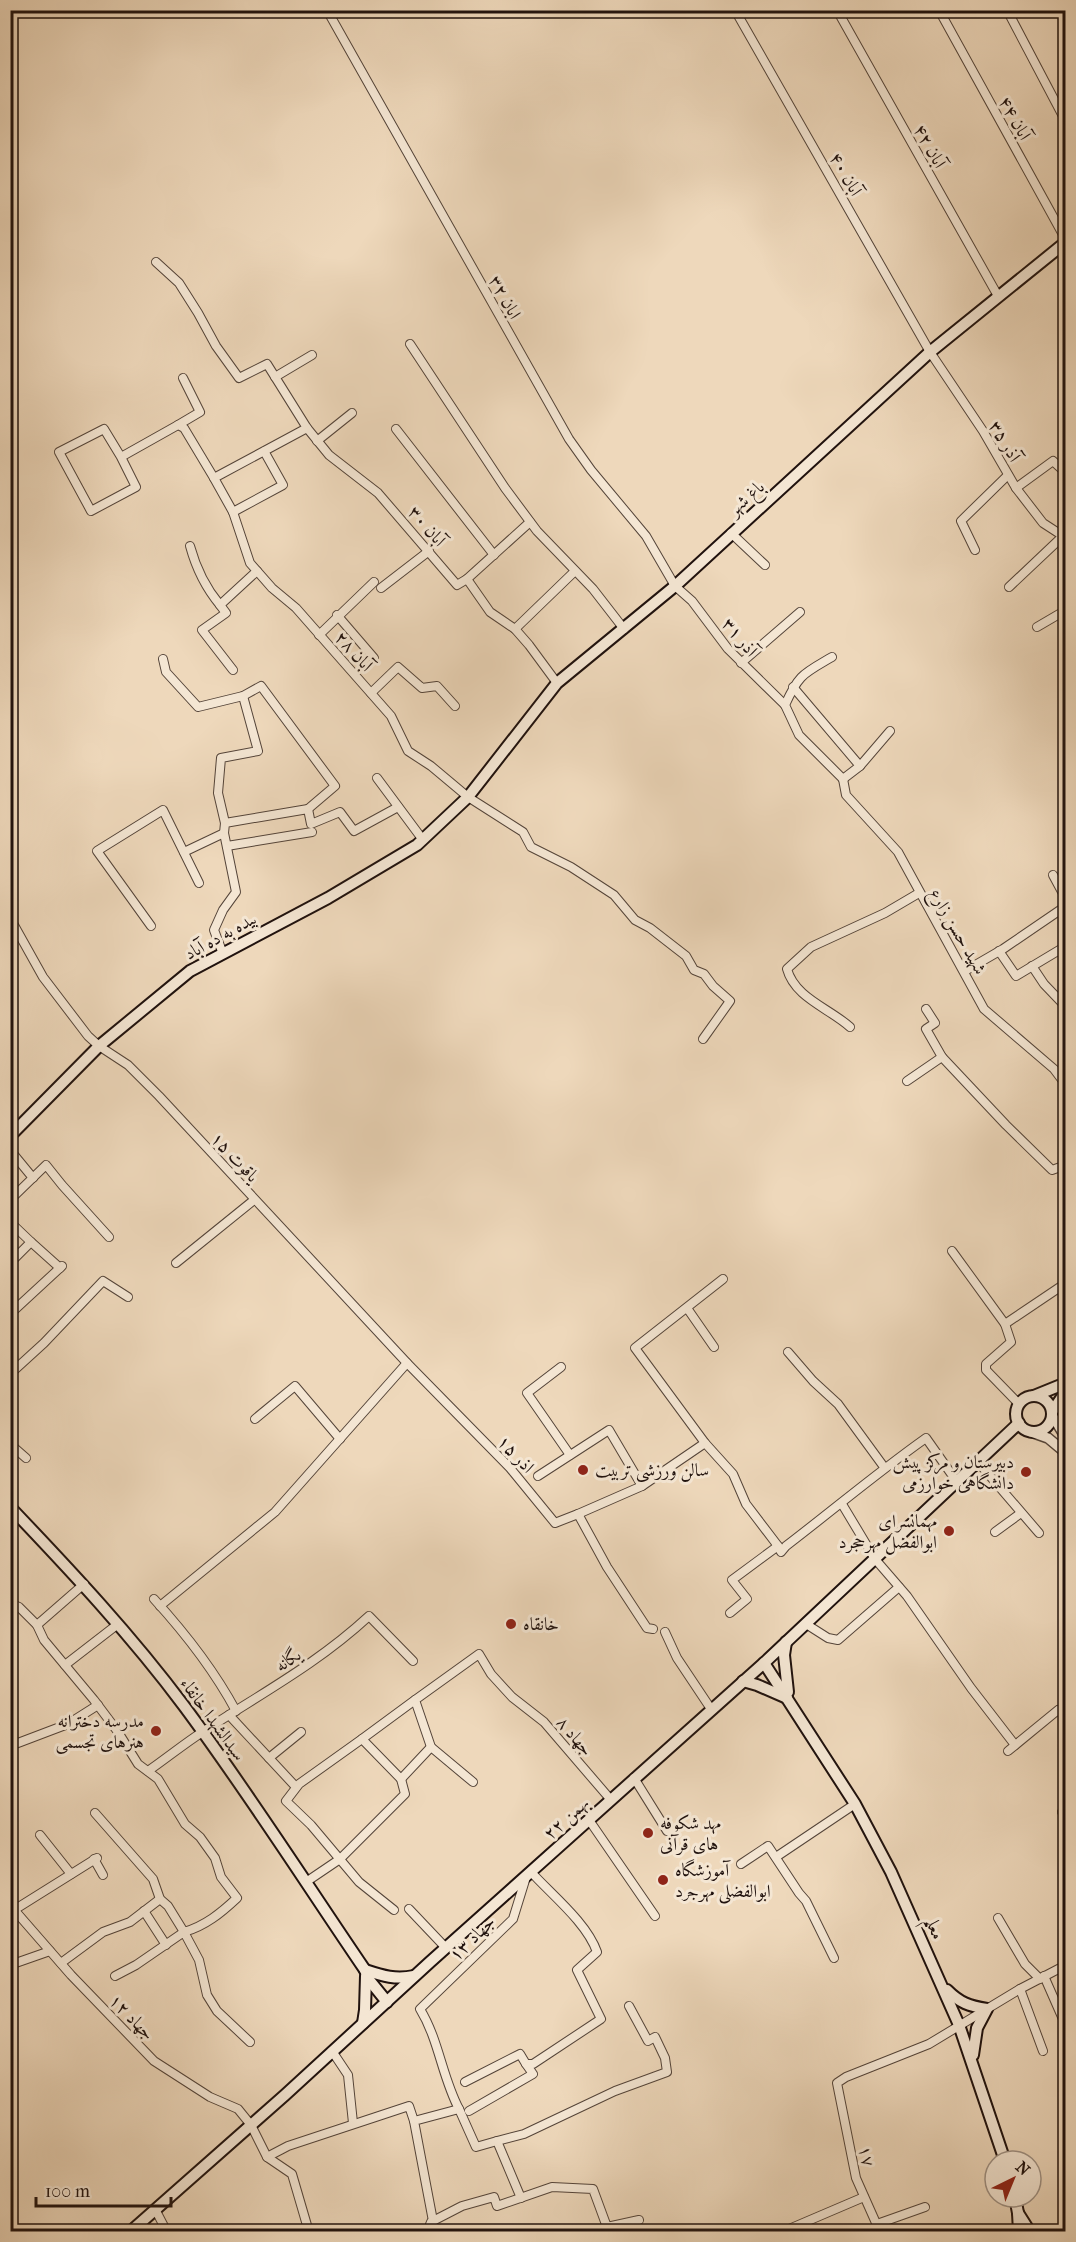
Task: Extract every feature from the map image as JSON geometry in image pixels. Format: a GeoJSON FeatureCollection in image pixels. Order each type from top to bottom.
{"type":"FeatureCollection","features":[{"type":"Feature","properties":{"kind":"main road","name":"باغ شهر"},"geometry":{"type":"LineString","coordinates":[[468,797],[557,683],[675,586],[930,352],[1065,241]]}},
{"type":"Feature","properties":{"kind":"main road","name":"بیده به ده آباد"},"geometry":{"type":"LineString","coordinates":[[10,1136],[99,1046],[190,971],[328,898],[417,845],[468,797]]}},
{"type":"Feature","properties":{"kind":"main road"},"geometry":{"type":"LineString","coordinates":[[1065,1383],[1023,1400],[1019,1404],[1016,1415],[1019,1424],[1031,1432],[1043,1430],[1048,1426],[1052,1413],[1065,1391]]}},
{"type":"Feature","properties":{"kind":"main road"},"geometry":{"type":"LineString","coordinates":[[1034,1396],[1045,1399],[1052,1413]]}},
{"type":"Feature","properties":{"kind":"main road","name":"۲۲ بهمن"},"geometry":{"type":"LineString","coordinates":[[130,2232],[767,1660],[1019,1424]]}},
{"type":"Feature","properties":{"kind":"main road","name":"سیدالشهدا خانقاء"},"geometry":{"type":"LineString","coordinates":[[10,1506],[84,1584],[151,1664],[202,1732],[365,1970],[373,1974],[389,2000]]}},
{"type":"Feature","properties":{"kind":"main road"},"geometry":{"type":"LineString","coordinates":[[743,1681],[788,1695],[784,1655],[786,1642]]}},
{"type":"Feature","properties":{"kind":"main road","name":"معلم"},"geometry":{"type":"LineString","coordinates":[[767,1660],[855,1804],[903,1898],[959,2025],[1001,2149]]}},
{"type":"Feature","properties":{"kind":"main road"},"geometry":{"type":"LineString","coordinates":[[363,2024],[366,1993],[365,1970],[400,1979],[416,1975]]}},
{"type":"Feature","properties":{"kind":"main road"},"geometry":{"type":"LineString","coordinates":[[942,1986],[959,2002],[967,2006],[987,2009],[979,2022],[974,2039],[973,2064]]}},
{"type":"Feature","properties":{"kind":"main road"},"geometry":{"type":"LineString","coordinates":[[1017,2209],[1019,2232]]}},
{"type":"Feature","properties":{"kind":"main road"},"geometry":{"type":"LineString","coordinates":[[1018,2214],[1030,2232]]}},
{"type":"Feature","properties":{"kind":"street","name":"ابان ۳۲"},"geometry":{"type":"LineString","coordinates":[[327,10],[568,439],[646,536],[675,586]]}},
{"type":"Feature","properties":{"kind":"street","name":"آبان ۴۰"},"geometry":{"type":"LineString","coordinates":[[735,10],[930,352]]}},
{"type":"Feature","properties":{"kind":"street","name":"آبان ۴۲"},"geometry":{"type":"LineString","coordinates":[[837,10],[998,296]]}},
{"type":"Feature","properties":{"kind":"street","name":"آبان ۴۴"},"geometry":{"type":"LineString","coordinates":[[939,10],[1065,241]]}},
{"type":"Feature","properties":{"kind":"street"},"geometry":{"type":"LineString","coordinates":[[1007,10],[1065,122]]}},
{"type":"Feature","properties":{"kind":"street"},"geometry":{"type":"LineString","coordinates":[[156,262],[179,283],[216,346],[239,378],[267,364],[276,377],[312,355]]}},
{"type":"Feature","properties":{"kind":"street"},"geometry":{"type":"LineString","coordinates":[[411,344],[505,488],[530,522],[624,629]]}},
{"type":"Feature","properties":{"kind":"street","name":"آذر ۳۵"},"geometry":{"type":"LineString","coordinates":[[930,352],[983,431],[1016,488],[1043,524],[1065,536]]}},
{"type":"Feature","properties":{"kind":"street","name":"آبان ۳۰"},"geometry":{"type":"LineString","coordinates":[[276,377],[307,428],[329,455],[378,493],[457,585],[467,579]]}},
{"type":"Feature","properties":{"kind":"street"},"geometry":{"type":"LineString","coordinates":[[122,457],[200,412],[183,378]]}},
{"type":"Feature","properties":{"kind":"street"},"geometry":{"type":"LineString","coordinates":[[317,441],[352,413]]}},
{"type":"Feature","properties":{"kind":"street","name":"آبان ۲۸"},"geometry":{"type":"LineString","coordinates":[[178,425],[184,428],[233,512],[250,563],[272,588],[296,608],[391,716],[408,751],[431,766],[468,797],[523,832],[531,847],[571,867],[614,895],[635,920],[650,928],[686,956],[694,970],[704,974],[712,986],[730,1001],[703,1039]]}},
{"type":"Feature","properties":{"kind":"street"},"geometry":{"type":"LineString","coordinates":[[214,478],[307,428]]}},
{"type":"Feature","properties":{"kind":"street"},"geometry":{"type":"LineString","coordinates":[[104,429],[122,457],[136,487],[91,511],[59,452],[104,429]]}},
{"type":"Feature","properties":{"kind":"street"},"geometry":{"type":"LineString","coordinates":[[396,429],[494,555]]}},
{"type":"Feature","properties":{"kind":"street"},"geometry":{"type":"LineString","coordinates":[[233,512],[283,485],[264,451]]}},
{"type":"Feature","properties":{"kind":"street"},"geometry":{"type":"LineString","coordinates":[[1016,488],[1053,461],[1065,473]]}},
{"type":"Feature","properties":{"kind":"street"},"geometry":{"type":"LineString","coordinates":[[975,550],[961,521],[1008,475]]}},
{"type":"Feature","properties":{"kind":"street"},"geometry":{"type":"LineString","coordinates":[[530,522],[467,579],[489,612],[515,629],[557,683]]}},
{"type":"Feature","properties":{"kind":"street"},"geometry":{"type":"LineString","coordinates":[[731,533],[765,565]]}},
{"type":"Feature","properties":{"kind":"street"},"geometry":{"type":"LineString","coordinates":[[1009,587],[1065,536]]}},
{"type":"Feature","properties":{"kind":"street"},"geometry":{"type":"LineString","coordinates":[[190,546],[195,565],[209,592],[226,613],[202,630],[233,670]]}},
{"type":"Feature","properties":{"kind":"street"},"geometry":{"type":"LineString","coordinates":[[381,588],[429,551]]}},
{"type":"Feature","properties":{"kind":"street"},"geometry":{"type":"LineString","coordinates":[[219,605],[256,571]]}},
{"type":"Feature","properties":{"kind":"street"},"geometry":{"type":"LineString","coordinates":[[515,629],[575,571]]}},
{"type":"Feature","properties":{"kind":"street"},"geometry":{"type":"LineString","coordinates":[[319,634],[374,582]]}},
{"type":"Feature","properties":{"kind":"street","name":"آذر ۳۱"},"geometry":{"type":"LineString","coordinates":[[675,586],[692,601],[741,663],[785,705]]}},
{"type":"Feature","properties":{"kind":"street"},"geometry":{"type":"LineString","coordinates":[[1037,627],[1065,610]]}},
{"type":"Feature","properties":{"kind":"street"},"geometry":{"type":"LineString","coordinates":[[741,663],[800,612]]}},
{"type":"Feature","properties":{"kind":"street"},"geometry":{"type":"LineString","coordinates":[[338,615],[374,658]]}},
{"type":"Feature","properties":{"kind":"street"},"geometry":{"type":"LineString","coordinates":[[785,705],[793,687],[802,675],[831,657]]}},
{"type":"Feature","properties":{"kind":"street"},"geometry":{"type":"LineString","coordinates":[[163,658],[166,672],[198,707],[243,696],[261,686],[334,786],[308,809],[225,823]]}},
{"type":"Feature","properties":{"kind":"street"},"geometry":{"type":"LineString","coordinates":[[371,693],[398,667],[422,688],[437,686],[455,706]]}},
{"type":"Feature","properties":{"kind":"street"},"geometry":{"type":"LineString","coordinates":[[793,687],[860,765]]}},
{"type":"Feature","properties":{"kind":"street"},"geometry":{"type":"LineString","coordinates":[[223,954],[214,930],[223,910],[236,892],[218,793],[221,758],[258,751],[243,696]]}},
{"type":"Feature","properties":{"kind":"street","name":"شهید حسن زارع"},"geometry":{"type":"LineString","coordinates":[[785,705],[799,735],[843,779],[846,795],[898,852],[984,1009],[1054,1069],[1065,1085]]}},
{"type":"Feature","properties":{"kind":"street"},"geometry":{"type":"LineString","coordinates":[[843,779],[860,765],[890,730]]}},
{"type":"Feature","properties":{"kind":"street"},"geometry":{"type":"LineString","coordinates":[[377,778],[423,840]]}},
{"type":"Feature","properties":{"kind":"street"},"geometry":{"type":"LineString","coordinates":[[308,809],[311,824],[340,812],[354,831],[398,807]]}},
{"type":"Feature","properties":{"kind":"street"},"geometry":{"type":"LineString","coordinates":[[151,926],[96,851],[163,810],[199,884]]}},
{"type":"Feature","properties":{"kind":"street"},"geometry":{"type":"LineString","coordinates":[[227,846],[312,832]]}},
{"type":"Feature","properties":{"kind":"street"},"geometry":{"type":"LineString","coordinates":[[184,852],[224,833]]}},
{"type":"Feature","properties":{"kind":"street"},"geometry":{"type":"LineString","coordinates":[[1053,875],[1065,899]]}},
{"type":"Feature","properties":{"kind":"street"},"geometry":{"type":"LineString","coordinates":[[850,1028],[806,996],[790,979],[787,969],[811,947],[885,913],[919,893]]}},
{"type":"Feature","properties":{"kind":"street"},"geometry":{"type":"LineString","coordinates":[[964,971],[999,951],[1065,906]]}},
{"type":"Feature","properties":{"kind":"street","name":"یاقوت ۱۵"},"geometry":{"type":"LineString","coordinates":[[10,918],[43,977],[88,1036],[128,1065],[159,1096],[450,1409]]}},
{"type":"Feature","properties":{"kind":"street"},"geometry":{"type":"LineString","coordinates":[[999,951],[1016,976],[1065,946]]}},
{"type":"Feature","properties":{"kind":"street"},"geometry":{"type":"LineString","coordinates":[[1032,966],[1044,984],[1065,1007]]}},
{"type":"Feature","properties":{"kind":"street"},"geometry":{"type":"LineString","coordinates":[[926,1009],[934,1023],[926,1029],[942,1057],[990,1109],[1052,1170],[1065,1166]]}},
{"type":"Feature","properties":{"kind":"street"},"geometry":{"type":"LineString","coordinates":[[907,1082],[942,1057]]}},
{"type":"Feature","properties":{"kind":"street"},"geometry":{"type":"LineString","coordinates":[[10,1150],[33,1178]]}},
{"type":"Feature","properties":{"kind":"street"},"geometry":{"type":"LineString","coordinates":[[10,1200],[46,1165],[109,1237]]}},
{"type":"Feature","properties":{"kind":"street"},"geometry":{"type":"LineString","coordinates":[[176,1263],[254,1200]]}},
{"type":"Feature","properties":{"kind":"street"},"geometry":{"type":"LineString","coordinates":[[10,1222],[61,1267],[10,1314]]}},
{"type":"Feature","properties":{"kind":"street"},"geometry":{"type":"LineString","coordinates":[[10,1263],[32,1242]]}},
{"type":"Feature","properties":{"kind":"street"},"geometry":{"type":"LineString","coordinates":[[952,1251],[1005,1324],[1011,1342],[986,1364],[986,1370],[1019,1404]]}},
{"type":"Feature","properties":{"kind":"street"},"geometry":{"type":"LineString","coordinates":[[723,1279],[635,1348],[705,1443],[733,1474],[746,1504],[781,1552],[842,1504],[884,1467],[926,1438],[957,1482]]}},
{"type":"Feature","properties":{"kind":"street"},"geometry":{"type":"LineString","coordinates":[[10,1374],[44,1343],[103,1281],[128,1297]]}},
{"type":"Feature","properties":{"kind":"street"},"geometry":{"type":"LineString","coordinates":[[1005,1324],[1065,1283]]}},
{"type":"Feature","properties":{"kind":"street"},"geometry":{"type":"LineString","coordinates":[[687,1308],[714,1347]]}},
{"type":"Feature","properties":{"kind":"street"},"geometry":{"type":"LineString","coordinates":[[788,1352],[813,1381],[838,1404],[884,1467]]}},
{"type":"Feature","properties":{"kind":"street"},"geometry":{"type":"LineString","coordinates":[[296,1787],[232,1713],[223,1686],[157,1602],[275,1512],[407,1363]]}},
{"type":"Feature","properties":{"kind":"street"},"geometry":{"type":"LineString","coordinates":[[561,1367],[527,1394],[570,1455]]}},
{"type":"Feature","properties":{"kind":"street"},"geometry":{"type":"LineString","coordinates":[[255,1419],[295,1386],[340,1439]]}},
{"type":"Feature","properties":{"kind":"street","name":"اذر ۱۵"},"geometry":{"type":"LineString","coordinates":[[450,1409],[510,1468],[555,1522],[578,1514]]}},
{"type":"Feature","properties":{"kind":"street"},"geometry":{"type":"LineString","coordinates":[[1052,1413],[1065,1438]]}},
{"type":"Feature","properties":{"kind":"street"},"geometry":{"type":"LineString","coordinates":[[538,1476],[609,1430],[642,1486]]}},
{"type":"Feature","properties":{"kind":"street"},"geometry":{"type":"LineString","coordinates":[[1031,1432],[1048,1438],[1065,1453]]}},
{"type":"Feature","properties":{"kind":"street"},"geometry":{"type":"LineString","coordinates":[[653,1629],[646,1628],[578,1514],[642,1486],[705,1443]]}},
{"type":"Feature","properties":{"kind":"street"},"geometry":{"type":"LineString","coordinates":[[10,1444],[26,1458]]}},
{"type":"Feature","properties":{"kind":"street"},"geometry":{"type":"LineString","coordinates":[[978,1462],[1039,1533]]}},
{"type":"Feature","properties":{"kind":"street"},"geometry":{"type":"LineString","coordinates":[[842,1504],[875,1559],[899,1587],[951,1657],[1012,1748],[1058,1710],[1065,1718]]}},
{"type":"Feature","properties":{"kind":"street"},"geometry":{"type":"LineString","coordinates":[[995,1532],[1021,1513]]}},
{"type":"Feature","properties":{"kind":"street"},"geometry":{"type":"LineString","coordinates":[[730,1613],[747,1599],[732,1580],[778,1546]]}},
{"type":"Feature","properties":{"kind":"street"},"geometry":{"type":"LineString","coordinates":[[37,1625],[84,1584]]}},
{"type":"Feature","properties":{"kind":"street"},"geometry":{"type":"LineString","coordinates":[[806,1624],[828,1638],[838,1640],[899,1587]]}},
{"type":"Feature","properties":{"kind":"street"},"geometry":{"type":"LineString","coordinates":[[10,1604],[19,1607],[37,1625],[44,1640],[98,1705],[138,1764],[158,1779],[185,1824],[200,1837],[215,1858],[221,1877],[237,1898],[221,1913],[198,1928],[184,1932],[115,1976]]}},
{"type":"Feature","properties":{"kind":"street","name":"یگانه"},"geometry":{"type":"LineString","coordinates":[[148,1771],[202,1732],[290,1678],[341,1642],[369,1616],[413,1661]]}},
{"type":"Feature","properties":{"kind":"street"},"geometry":{"type":"LineString","coordinates":[[65,1665],[118,1624]]}},
{"type":"Feature","properties":{"kind":"street"},"geometry":{"type":"LineString","coordinates":[[665,1632],[677,1658],[711,1709]]}},
{"type":"Feature","properties":{"kind":"street","name":"جهاد ۸"},"geometry":{"type":"LineString","coordinates":[[415,1700],[479,1654],[491,1674],[512,1697],[544,1722],[611,1800]]}},
{"type":"Feature","properties":{"kind":"street"},"geometry":{"type":"LineString","coordinates":[[394,1910],[359,1882],[286,1801],[296,1787],[324,1765],[415,1700],[431,1747],[473,1782]]}},
{"type":"Feature","properties":{"kind":"street"},"geometry":{"type":"LineString","coordinates":[[10,1746],[68,1724],[98,1705]]}},
{"type":"Feature","properties":{"kind":"street"},"geometry":{"type":"LineString","coordinates":[[269,1758],[301,1732]]}},
{"type":"Feature","properties":{"kind":"street"},"geometry":{"type":"LineString","coordinates":[[306,1882],[340,1859],[405,1794],[400,1779],[362,1739]]}},
{"type":"Feature","properties":{"kind":"street"},"geometry":{"type":"LineString","coordinates":[[400,1779],[431,1747]]}},
{"type":"Feature","properties":{"kind":"street"},"geometry":{"type":"LineString","coordinates":[[634,1778],[667,1831]]}},
{"type":"Feature","properties":{"kind":"street"},"geometry":{"type":"LineString","coordinates":[[776,1857],[855,1804]]}},
{"type":"Feature","properties":{"kind":"street"},"geometry":{"type":"LineString","coordinates":[[95,1813],[153,1879],[160,1899],[168,1906],[199,1960],[207,1995],[217,2011],[250,2042]]}},
{"type":"Feature","properties":{"kind":"street"},"geometry":{"type":"LineString","coordinates":[[589,1820],[656,1916]]}},
{"type":"Feature","properties":{"kind":"street"},"geometry":{"type":"LineString","coordinates":[[40,1834],[71,1874]]}},
{"type":"Feature","properties":{"kind":"street"},"geometry":{"type":"LineString","coordinates":[[741,1864],[768,1846],[806,1901],[834,1958]]}},
{"type":"Feature","properties":{"kind":"street"},"geometry":{"type":"LineString","coordinates":[[12,1907],[96,1859],[103,1875]]}},
{"type":"Feature","properties":{"kind":"street"},"geometry":{"type":"LineString","coordinates":[[526,2064],[533,2064],[601,2019],[577,1970],[597,1952],[594,1942],[576,1920],[528,1875]]}},
{"type":"Feature","properties":{"kind":"street","name":"جهاد ۱۳"},"geometry":{"type":"LineString","coordinates":[[459,2109],[451,2094],[435,2038],[420,2009],[513,1919],[528,1875]]}},
{"type":"Feature","properties":{"kind":"street"},"geometry":{"type":"LineString","coordinates":[[61,1963],[103,1932],[130,1922],[160,1899]]}},
{"type":"Feature","properties":{"kind":"street","name":"جهاد ۱۲"},"geometry":{"type":"LineString","coordinates":[[12,1907],[61,1963],[154,2061],[210,2097],[238,2109],[251,2125]]}},
{"type":"Feature","properties":{"kind":"street"},"geometry":{"type":"LineString","coordinates":[[410,1909],[446,1948]]}},
{"type":"Feature","properties":{"kind":"street"},"geometry":{"type":"LineString","coordinates":[[144,1911],[166,1945]]}},
{"type":"Feature","properties":{"kind":"street"},"geometry":{"type":"LineString","coordinates":[[998,1918],[1024,1964],[1042,1977],[1065,2026]]}},
{"type":"Feature","properties":{"kind":"street"},"geometry":{"type":"LineString","coordinates":[[10,1965],[50,1951]]}},
{"type":"Feature","properties":{"kind":"street"},"geometry":{"type":"LineString","coordinates":[[959,2025],[1065,1965]]}},
{"type":"Feature","properties":{"kind":"street"},"geometry":{"type":"LineString","coordinates":[[1020,1989],[1043,2051]]}},
{"type":"Feature","properties":{"kind":"street"},"geometry":{"type":"LineString","coordinates":[[414,2121],[459,2109],[476,2147],[524,2134],[615,2091],[667,2072],[665,2058],[655,2037],[648,2041],[629,2006]]}},
{"type":"Feature","properties":{"kind":"street","name":"۱۷"},"geometry":{"type":"LineString","coordinates":[[878,2228],[854,2169],[837,2083],[846,2077],[929,2044],[959,2025]]}},
{"type":"Feature","properties":{"kind":"street"},"geometry":{"type":"LineString","coordinates":[[332,2051],[348,2075],[353,2123]]}},
{"type":"Feature","properties":{"kind":"street"},"geometry":{"type":"LineString","coordinates":[[465,2082],[520,2055],[533,2074],[469,2111]]}},
{"type":"Feature","properties":{"kind":"street"},"geometry":{"type":"LineString","coordinates":[[267,2157],[288,2146],[409,2106],[414,2121],[433,2221],[428,2232]]}},
{"type":"Feature","properties":{"kind":"street"},"geometry":{"type":"LineString","coordinates":[[251,2125],[267,2157],[292,2174],[309,2232]]}},
{"type":"Feature","properties":{"kind":"street"},"geometry":{"type":"LineString","coordinates":[[497,2140],[520,2198]]}},
{"type":"Feature","properties":{"kind":"street"},"geometry":{"type":"LineString","coordinates":[[433,2221],[462,2206],[494,2197],[496,2206],[552,2187],[593,2189],[607,2227],[639,2220]]}},
{"type":"Feature","properties":{"kind":"street"},"geometry":{"type":"LineString","coordinates":[[782,2232],[802,2221],[864,2197]]}},
{"type":"Feature","properties":{"kind":"street"},"geometry":{"type":"LineString","coordinates":[[878,2228],[925,2206]]}},
{"type":"Feature","properties":{"kind":"street"},"geometry":{"type":"LineString","coordinates":[[155,2209],[167,2232]]}},
{"type":"Feature","properties":{"kind":"place","name":"سالن ورزشی تربیت"},"geometry":{"type":"Point","coordinates":[583,1470]}},
{"type":"Feature","properties":{"kind":"place","name":"دبیرستان و مرکز پیش دانشگاهی خوارزمی"},"geometry":{"type":"Point","coordinates":[1026,1472]}},
{"type":"Feature","properties":{"kind":"place","name":"مهمانسرای ابوالفضل مهرحجرد"},"geometry":{"type":"Point","coordinates":[949,1531]}},
{"type":"Feature","properties":{"kind":"place","name":"خانقاه"},"geometry":{"type":"Point","coordinates":[511,1624]}},
{"type":"Feature","properties":{"kind":"place","name":"مدرسه دخترانه هنرهای تجسمی"},"geometry":{"type":"Point","coordinates":[156,1731]}},
{"type":"Feature","properties":{"kind":"place","name":"مهد شکوفه های قرآنی"},"geometry":{"type":"Point","coordinates":[648,1833]}},
{"type":"Feature","properties":{"kind":"place","name":"آموزشگاه ابوالفضلی مهرجرد"},"geometry":{"type":"Point","coordinates":[663,1880]}}]}
